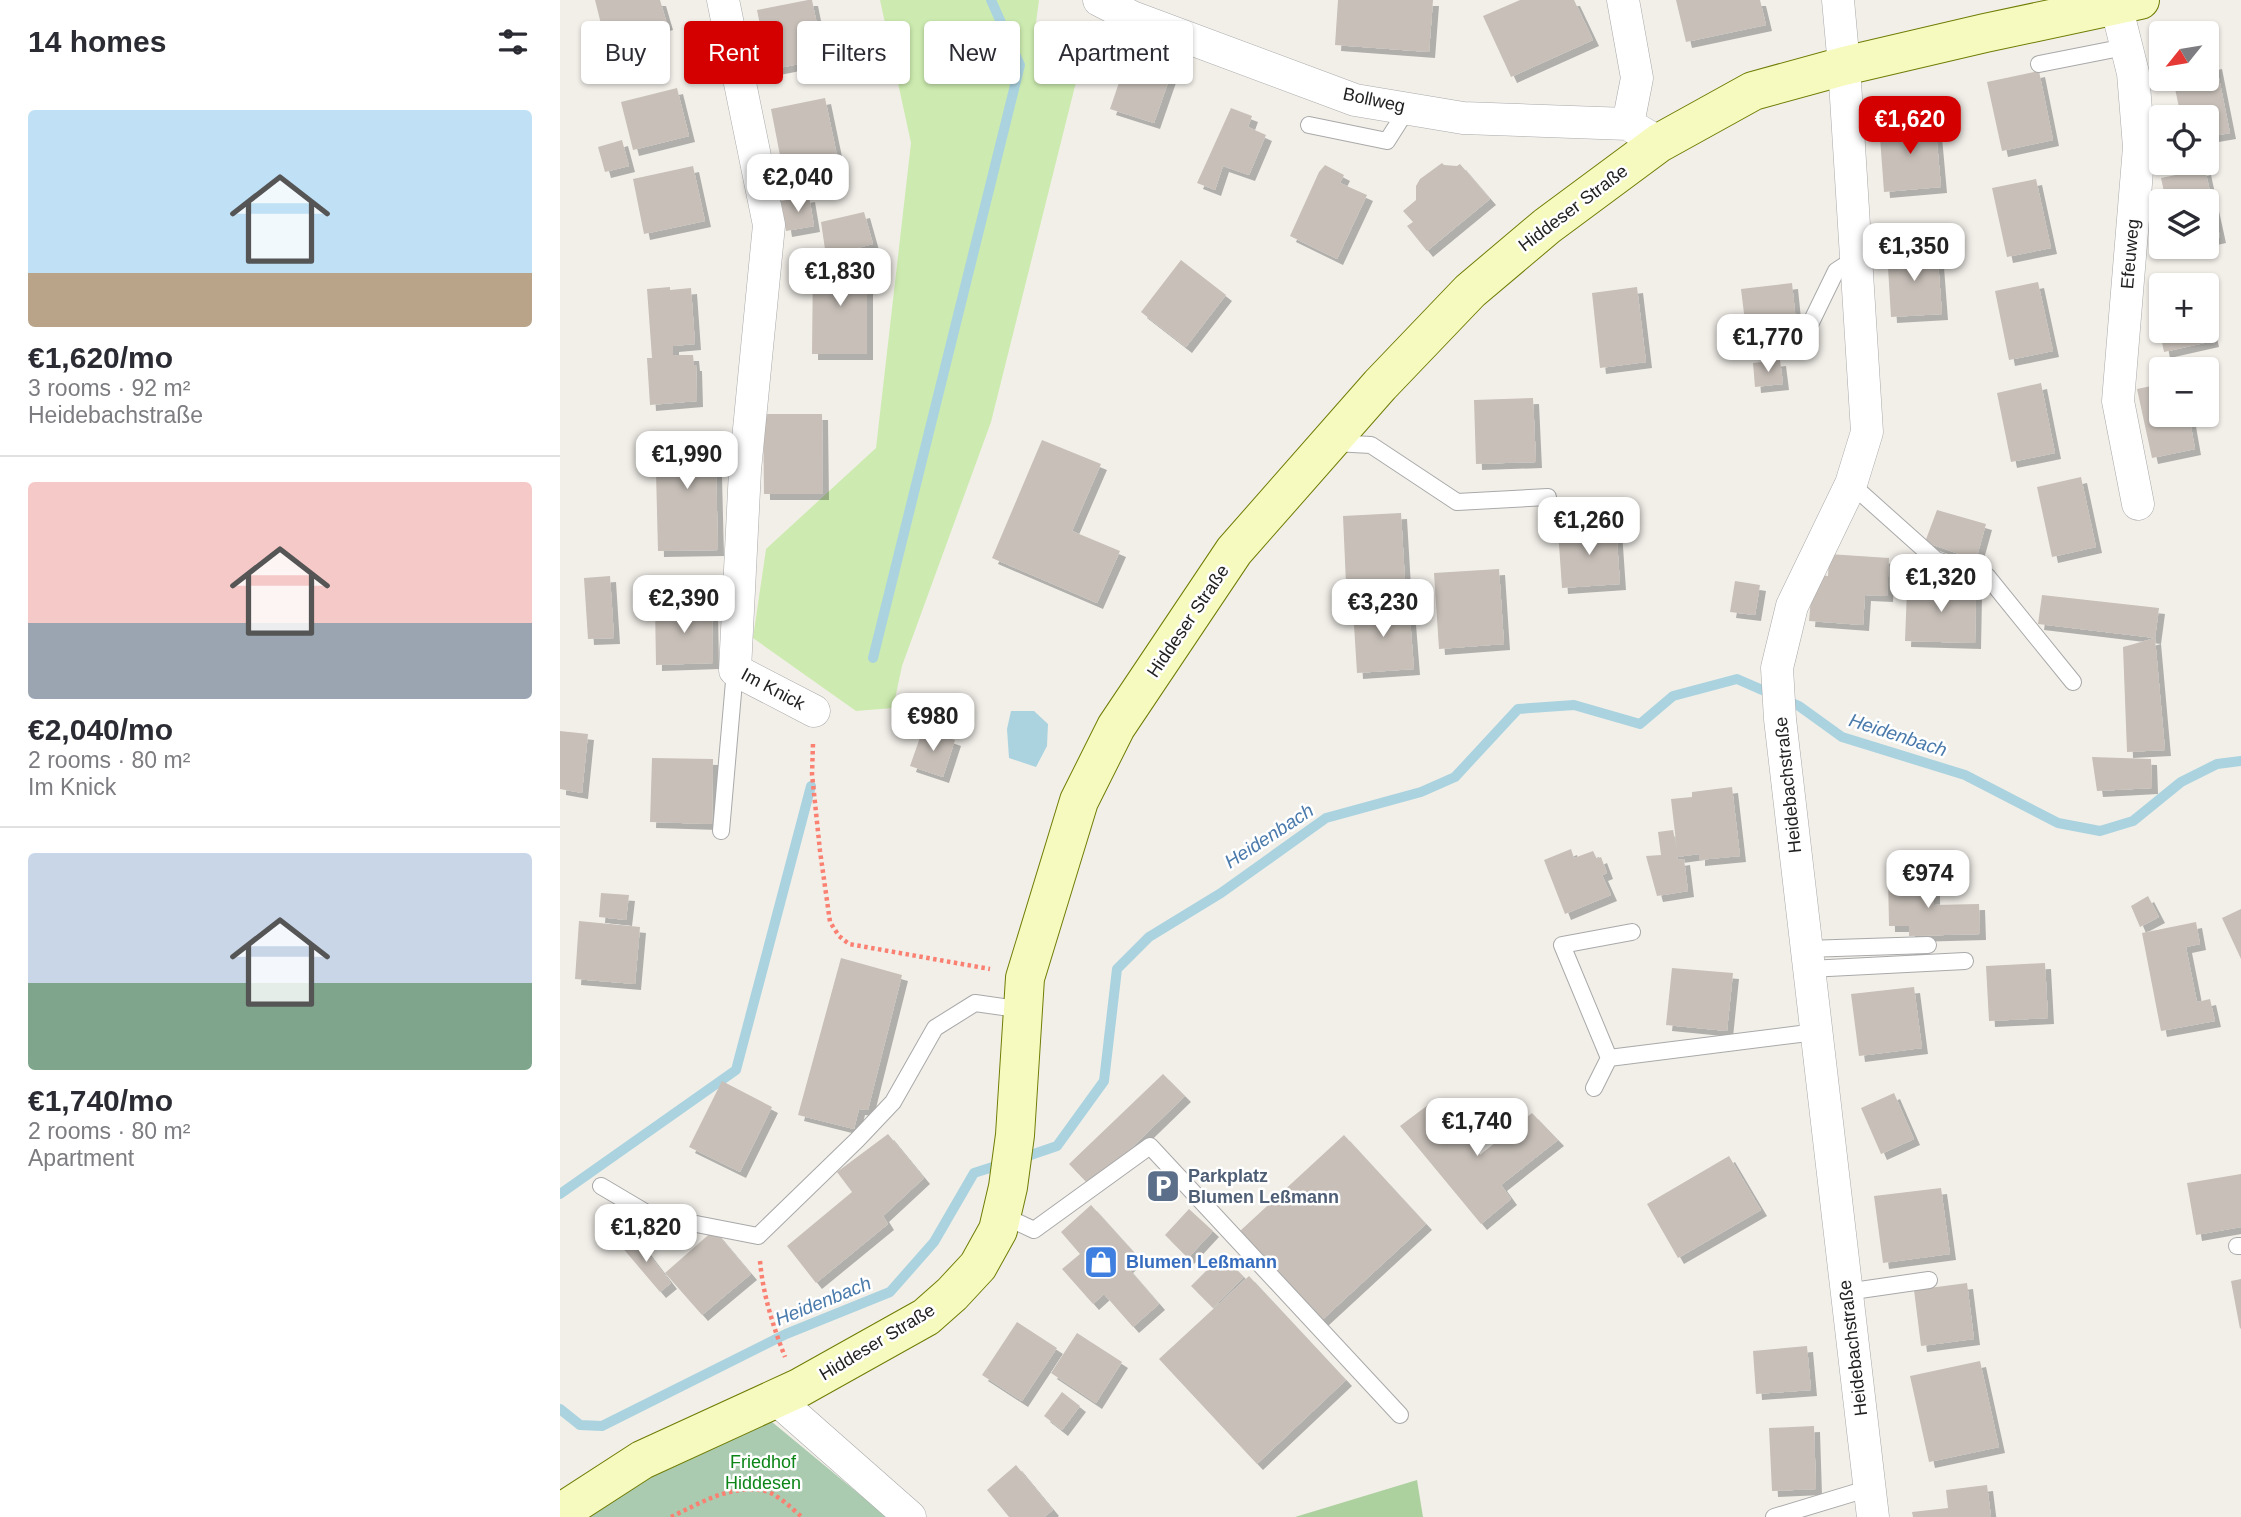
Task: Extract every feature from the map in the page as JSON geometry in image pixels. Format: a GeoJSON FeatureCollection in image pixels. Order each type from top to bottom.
{"type":"FeatureCollection","features":[{"type":"Feature","properties":{"kind":"main road","name":"Hiddeser Straße"},"geometry":{"type":"LineString","coordinates":[[560,1513],[642,1460],[799,1388],[926,1317],[953,1294],[978,1266],[998,1230],[1005,1201],[1015,1135],[1024,994],[1079,801],[1116,727],[1234,551],[1328,442],[1470,291],[1547,226],[1644,134],[1753,91],[1844,66],[2073,7],[2128,2]]}},
{"type":"Feature","properties":{"kind":"street","name":"Im Knick"},"geometry":{"type":"LineString","coordinates":[[723,0],[769,225],[745,470],[735,670],[814,711]]}},
{"type":"Feature","properties":{"kind":"street","name":"Bollweg"},"geometry":{"type":"LineString","coordinates":[[1099,0],[1132,17],[1354,100],[1464,118],[1644,134]]}},
{"type":"Feature","properties":{"kind":"street"},"geometry":{"type":"LineString","coordinates":[[1623,0],[1644,134]]}},
{"type":"Feature","properties":{"kind":"street","name":"Heidebachstraße"},"geometry":{"type":"LineString","coordinates":[[1838,0],[1867,432],[1851,484],[1792,606],[1777,667],[1780,719],[1872,1503]]}},
{"type":"Feature","properties":{"kind":"street","name":"Efeuweg"},"geometry":{"type":"LineString","coordinates":[[2128,2],[2125,47],[2133,73],[2139,148],[2118,401],[2138,504]]}},
{"type":"Feature","properties":{"kind":"street"},"geometry":{"type":"LineString","coordinates":[[775,1398],[910,1517]]}},
{"type":"Feature","properties":{"kind":"lane"},"geometry":{"type":"LineString","coordinates":[[2039,64],[2125,47]]}},
{"type":"Feature","properties":{"kind":"lane"},"geometry":{"type":"LineString","coordinates":[[1309,125],[1387,141],[1408,108]]}},
{"type":"Feature","properties":{"kind":"lane"},"geometry":{"type":"LineString","coordinates":[[1788,347],[1800,345],[1836,271],[1856,258]]}},
{"type":"Feature","properties":{"kind":"lane"},"geometry":{"type":"LineString","coordinates":[[1328,442],[1370,445],[1457,502],[1548,497]]}},
{"type":"Feature","properties":{"kind":"lane"},"geometry":{"type":"LineString","coordinates":[[1851,484],[1936,560],[1987,576],[2073,682]]}},
{"type":"Feature","properties":{"kind":"lane"},"geometry":{"type":"LineString","coordinates":[[721,831],[735,670]]}},
{"type":"Feature","properties":{"kind":"lane"},"geometry":{"type":"LineString","coordinates":[[1594,1088],[1609,1058],[1562,945],[1632,932]]}},
{"type":"Feature","properties":{"kind":"lane"},"geometry":{"type":"LineString","coordinates":[[1808,959],[1928,945]]}},
{"type":"Feature","properties":{"kind":"lane"},"geometry":{"type":"LineString","coordinates":[[1808,959],[1965,961]]}},
{"type":"Feature","properties":{"kind":"lane"},"geometry":{"type":"LineString","coordinates":[[601,1186],[650,1215],[758,1236],[857,1140],[892,1102],[935,1028],[975,1003],[1024,994]]}},
{"type":"Feature","properties":{"kind":"lane"},"geometry":{"type":"LineString","coordinates":[[1609,1058],[1816,1032]]}},
{"type":"Feature","properties":{"kind":"lane"},"geometry":{"type":"LineString","coordinates":[[1005,1201],[1034,1230],[1150,1146],[1400,1415]]}},
{"type":"Feature","properties":{"kind":"lane"},"geometry":{"type":"LineString","coordinates":[[1846,1292],[1929,1280]]}},
{"type":"Feature","properties":{"kind":"lane"},"geometry":{"type":"LineString","coordinates":[[1774,1517],[1872,1503]]}},
{"type":"Feature","properties":{"kind":"path"},"geometry":{"type":"LineString","coordinates":[[814,711],[812,774],[820,851],[831,922],[839,936],[849,944],[995,970],[1024,994]]}},
{"type":"Feature","properties":{"kind":"path"},"geometry":{"type":"LineString","coordinates":[[758,1236],[762,1281],[772,1322],[787,1361]]}},
{"type":"Feature","properties":{"kind":"path"},"geometry":{"type":"LineString","coordinates":[[671,1517],[724,1492],[762,1490],[802,1517]]}},
{"type":"Feature","properties":{"kind":"green space"},"geometry":{"type":"Polygon","coordinates":[[[880,0],[1039,0],[1036,21],[1034,21],[1034,84],[1076,84],[991,422],[902,666],[893,708],[856,711],[753,638],[766,549],[876,448],[911,143],[898,84],[910,84],[910,21],[885,21],[880,0]]]}},
{"type":"Feature","properties":{"kind":"green space","name":"Friedhof Hiddesen"},"geometry":{"type":"Polygon","coordinates":[[[772,1422],[887,1517],[576,1517],[689,1453],[772,1422]]]}},
{"type":"Feature","properties":{"kind":"green space"},"geometry":{"type":"Polygon","coordinates":[[[1417,1480],[1423,1517],[1295,1517],[1417,1480]]]}},
{"type":"Feature","properties":{"kind":"water"},"geometry":{"type":"Polygon","coordinates":[[[1011,711],[1034,711],[1048,724],[1047,746],[1036,767],[1009,758],[1007,729],[1011,711]]]}},
{"type":"Feature","properties":{"kind":"building"},"geometry":{"type":"Polygon","coordinates":[[[595,0],[660,0],[666,21],[600,21],[595,0]]]}},
{"type":"Feature","properties":{"kind":"building"},"geometry":{"type":"Polygon","coordinates":[[[812,0],[816,21],[797,21],[797,64],[783,67],[783,21],[759,21],[757,10],[812,0]]]}},
{"type":"Feature","properties":{"kind":"building"},"geometry":{"type":"Polygon","coordinates":[[[1338,0],[1433,0],[1429,52],[1335,45],[1338,0]]]}},
{"type":"Feature","properties":{"kind":"building"},"geometry":{"type":"Polygon","coordinates":[[[1520,0],[1574,0],[1593,40],[1511,77],[1483,16],[1520,0]]]}},
{"type":"Feature","properties":{"kind":"building"},"geometry":{"type":"Polygon","coordinates":[[[1676,0],[1760,0],[1766,25],[1686,42],[1676,0]]]}},
{"type":"Feature","properties":{"kind":"building"},"geometry":{"type":"Polygon","coordinates":[[[2039,71],[2053,140],[2002,151],[1987,82],[2039,71]]]}},
{"type":"Feature","properties":{"kind":"building"},"geometry":{"type":"Polygon","coordinates":[[[2219,78],[2230,133],[2219,135],[2219,105],[2178,105],[2176,91],[2219,91],[2219,78]]]}},
{"type":"Feature","properties":{"kind":"building"},"geometry":{"type":"Polygon","coordinates":[[[1118,84],[1168,84],[1154,123],[1110,109],[1118,84]]]}},
{"type":"Feature","properties":{"kind":"building"},"geometry":{"type":"Polygon","coordinates":[[[677,88],[689,136],[633,150],[621,102],[677,88]]]}},
{"type":"Feature","properties":{"kind":"building"},"geometry":{"type":"Polygon","coordinates":[[[825,98],[839,165],[784,176],[771,109],[825,98]]]}},
{"type":"Feature","properties":{"kind":"building"},"geometry":{"type":"Polygon","coordinates":[[[1231,108],[1252,116],[1248,127],[1266,135],[1249,175],[1223,166],[1215,190],[1197,183],[1231,108]]]}},
{"type":"Feature","properties":{"kind":"building"},"geometry":{"type":"Polygon","coordinates":[[[1935,120],[1941,187],[1884,192],[1879,124],[1935,120]]]}},
{"type":"Feature","properties":{"kind":"building"},"geometry":{"type":"Polygon","coordinates":[[[622,140],[629,166],[605,172],[598,147],[622,140]]]}},
{"type":"Feature","properties":{"kind":"building"},"geometry":{"type":"Polygon","coordinates":[[[1442,163],[1457,166],[1460,164],[1490,199],[1427,251],[1407,226],[1413,222],[1403,211],[1416,200],[1416,186],[1420,179],[1442,163]]]}},
{"type":"Feature","properties":{"kind":"building"},"geometry":{"type":"Polygon","coordinates":[[[1325,165],[1344,175],[1340,183],[1367,195],[1337,259],[1290,236],[1319,172],[1325,165]]]}},
{"type":"Feature","properties":{"kind":"building"},"geometry":{"type":"Polygon","coordinates":[[[693,166],[705,221],[644,234],[633,179],[693,166]]]}},
{"type":"Feature","properties":{"kind":"building"},"geometry":{"type":"Polygon","coordinates":[[[2206,175],[2209,189],[2163,189],[2161,178],[2206,175]]]}},
{"type":"Feature","properties":{"kind":"building"},"geometry":{"type":"Polygon","coordinates":[[[2036,179],[2051,248],[2007,257],[1992,188],[2036,179]]]}},
{"type":"Feature","properties":{"kind":"building"},"geometry":{"type":"Polygon","coordinates":[[[809,196],[814,226],[786,231],[781,201],[809,196]]]}},
{"type":"Feature","properties":{"kind":"building"},"geometry":{"type":"Polygon","coordinates":[[[864,212],[873,244],[826,256],[821,222],[864,212]]]}},
{"type":"Feature","properties":{"kind":"building"},"geometry":{"type":"Polygon","coordinates":[[[1937,248],[1942,314],[1891,317],[1887,251],[1937,248]]]}},
{"type":"Feature","properties":{"kind":"building"},"geometry":{"type":"Polygon","coordinates":[[[1181,260],[1226,295],[1186,347],[1141,312],[1181,260]]]}},
{"type":"Feature","properties":{"kind":"building"},"geometry":{"type":"Polygon","coordinates":[[[813,261],[867,262],[867,354],[812,354],[813,261]]]}},
{"type":"Feature","properties":{"kind":"building"},"geometry":{"type":"Polygon","coordinates":[[[2038,282],[2053,351],[2009,360],[1995,291],[2038,282]]]}},
{"type":"Feature","properties":{"kind":"building"},"geometry":{"type":"Polygon","coordinates":[[[1792,283],[1797,332],[1747,338],[1741,289],[1792,283]]]}},
{"type":"Feature","properties":{"kind":"building"},"geometry":{"type":"Polygon","coordinates":[[[670,287],[670,290],[691,288],[695,344],[673,346],[673,355],[693,355],[696,365],[697,401],[650,405],[647,358],[652,358],[647,289],[670,287]]]}},
{"type":"Feature","properties":{"kind":"building"},"geometry":{"type":"Polygon","coordinates":[[[1637,287],[1646,362],[1600,368],[1592,293],[1637,287]]]}},
{"type":"Feature","properties":{"kind":"building"},"geometry":{"type":"Polygon","coordinates":[[[2162,343],[2204,343],[2164,352],[2162,343]]]}},
{"type":"Feature","properties":{"kind":"building"},"geometry":{"type":"Polygon","coordinates":[[[1780,360],[1783,384],[1755,387],[1753,363],[1780,360]]]}},
{"type":"Feature","properties":{"kind":"building"},"geometry":{"type":"Polygon","coordinates":[[[2041,383],[2055,453],[2011,462],[1997,393],[2041,383]]]}},
{"type":"Feature","properties":{"kind":"building"},"geometry":{"type":"Polygon","coordinates":[[[2149,386],[2149,427],[2191,427],[2195,449],[2152,458],[2137,389],[2149,386]]]}},
{"type":"Feature","properties":{"kind":"building"},"geometry":{"type":"Polygon","coordinates":[[[1533,398],[1536,462],[1476,464],[1474,400],[1533,398]]]}},
{"type":"Feature","properties":{"kind":"building"},"geometry":{"type":"Polygon","coordinates":[[[763,414],[822,414],[823,494],[764,494],[763,414]]]}},
{"type":"Feature","properties":{"kind":"building"},"geometry":{"type":"Polygon","coordinates":[[[715,431],[718,550],[658,551],[655,433],[715,431]]]}},
{"type":"Feature","properties":{"kind":"building"},"geometry":{"type":"Polygon","coordinates":[[[1042,440],[1101,464],[1072,531],[1120,551],[1097,603],[992,558],[1042,440]]]}},
{"type":"Feature","properties":{"kind":"building"},"geometry":{"type":"Polygon","coordinates":[[[2081,477],[2096,547],[2052,557],[2037,487],[2081,477]]]}},
{"type":"Feature","properties":{"kind":"building"},"geometry":{"type":"Polygon","coordinates":[[[1937,510],[1986,524],[1976,560],[1925,542],[1937,510]]]}},
{"type":"Feature","properties":{"kind":"building"},"geometry":{"type":"Polygon","coordinates":[[[1401,513],[1405,581],[1346,584],[1343,516],[1401,513]]]}},
{"type":"Feature","properties":{"kind":"building"},"geometry":{"type":"Polygon","coordinates":[[[1616,526],[1620,584],[1562,588],[1558,530],[1616,526]]]}},
{"type":"Feature","properties":{"kind":"building"},"geometry":{"type":"Polygon","coordinates":[[[1829,554],[1889,558],[1887,596],[1865,595],[1863,625],[1809,621],[1813,574],[1828,576],[1829,554]]]}},
{"type":"Feature","properties":{"kind":"building"},"geometry":{"type":"Polygon","coordinates":[[[1499,569],[1504,644],[1439,649],[1434,573],[1499,569]]]}},
{"type":"Feature","properties":{"kind":"building"},"geometry":{"type":"Polygon","coordinates":[[[610,576],[614,638],[588,639],[584,578],[610,576]]]}},
{"type":"Feature","properties":{"kind":"building"},"geometry":{"type":"Polygon","coordinates":[[[1928,580],[1957,581],[1957,591],[1976,591],[1975,643],[1905,641],[1907,589],[1928,590],[1928,580]]]}},
{"type":"Feature","properties":{"kind":"building"},"geometry":{"type":"Polygon","coordinates":[[[1735,581],[1760,585],[1755,615],[1730,612],[1735,581]]]}},
{"type":"Feature","properties":{"kind":"building"},"geometry":{"type":"Polygon","coordinates":[[[2042,595],[2159,608],[2155,638],[2038,624],[2042,595]]]}},
{"type":"Feature","properties":{"kind":"building"},"geometry":{"type":"Polygon","coordinates":[[[655,605],[712,605],[713,663],[656,665],[655,605]]]}},
{"type":"Feature","properties":{"kind":"building"},"geometry":{"type":"Polygon","coordinates":[[[1409,606],[1414,669],[1357,673],[1353,609],[1409,606]]]}},
{"type":"Feature","properties":{"kind":"building"},"geometry":{"type":"Polygon","coordinates":[[[2155,638],[2165,750],[2127,752],[2123,647],[2155,638]]]}},
{"type":"Feature","properties":{"kind":"building"},"geometry":{"type":"Polygon","coordinates":[[[923,729],[955,740],[943,777],[910,766],[923,729]]]}},
{"type":"Feature","properties":{"kind":"building"},"geometry":{"type":"Polygon","coordinates":[[[560,731],[588,734],[582,793],[560,789],[560,731]]]}},
{"type":"Feature","properties":{"kind":"building"},"geometry":{"type":"Polygon","coordinates":[[[2092,757],[2151,759],[2152,788],[2097,791],[2092,757]]]}},
{"type":"Feature","properties":{"kind":"building"},"geometry":{"type":"Polygon","coordinates":[[[652,758],[713,759],[712,824],[650,822],[652,758]]]}},
{"type":"Feature","properties":{"kind":"building"},"geometry":{"type":"Polygon","coordinates":[[[1732,787],[1740,856],[1699,860],[1699,854],[1677,857],[1678,860],[1684,859],[1688,891],[1657,896],[1646,856],[1661,855],[1658,832],[1673,830],[1677,850],[1671,799],[1692,797],[1692,792],[1732,787]]]}},
{"type":"Feature","properties":{"kind":"building"},"geometry":{"type":"Polygon","coordinates":[[[1571,849],[1574,858],[1593,851],[1597,859],[1601,857],[1607,873],[1602,875],[1611,895],[1565,914],[1544,860],[1571,849]]]}},
{"type":"Feature","properties":{"kind":"building"},"geometry":{"type":"Polygon","coordinates":[[[1934,878],[1934,905],[1979,904],[1980,934],[1909,936],[1909,926],[1889,926],[1888,879],[1934,878]]]}},
{"type":"Feature","properties":{"kind":"building"},"geometry":{"type":"Polygon","coordinates":[[[601,893],[629,895],[626,920],[599,917],[601,893]]]}},
{"type":"Feature","properties":{"kind":"building"},"geometry":{"type":"Polygon","coordinates":[[[2148,896],[2159,917],[2140,927],[2131,906],[2148,896]]]}},
{"type":"Feature","properties":{"kind":"building"},"geometry":{"type":"Polygon","coordinates":[[[2241,909],[2241,959],[2222,918],[2241,909]]]}},
{"type":"Feature","properties":{"kind":"building"},"geometry":{"type":"Polygon","coordinates":[[[579,921],[640,927],[635,984],[575,979],[579,921]]]}},
{"type":"Feature","properties":{"kind":"building"},"geometry":{"type":"Polygon","coordinates":[[[2196,922],[2200,944],[2186,947],[2197,1002],[2210,999],[2215,1021],[2161,1031],[2142,933],[2196,922]]]}},
{"type":"Feature","properties":{"kind":"building"},"geometry":{"type":"Polygon","coordinates":[[[841,958],[902,975],[868,1110],[859,1109],[854,1129],[798,1115],[841,958]]]}},
{"type":"Feature","properties":{"kind":"building"},"geometry":{"type":"Polygon","coordinates":[[[2045,963],[2048,1018],[1989,1021],[1986,966],[2045,963]]]}},
{"type":"Feature","properties":{"kind":"building"},"geometry":{"type":"Polygon","coordinates":[[[1672,968],[1733,973],[1727,1031],[1666,1025],[1672,968]]]}},
{"type":"Feature","properties":{"kind":"building"},"geometry":{"type":"Polygon","coordinates":[[[1914,987],[1922,1048],[1859,1056],[1851,994],[1914,987]]]}},
{"type":"Feature","properties":{"kind":"building"},"geometry":{"type":"Polygon","coordinates":[[[1163,1074],[1185,1096],[1091,1187],[1069,1164],[1163,1074]]]}},
{"type":"Feature","properties":{"kind":"building"},"geometry":{"type":"Polygon","coordinates":[[[722,1081],[772,1107],[740,1172],[689,1147],[722,1081]]]}},
{"type":"Feature","properties":{"kind":"building"},"geometry":{"type":"Polygon","coordinates":[[[1894,1093],[1914,1139],[1881,1154],[1861,1108],[1894,1093]]]}},
{"type":"Feature","properties":{"kind":"building"},"geometry":{"type":"Polygon","coordinates":[[[1432,1102],[1480,1155],[1532,1113],[1558,1140],[1501,1185],[1511,1199],[1481,1224],[1400,1126],[1432,1102]]]}},
{"type":"Feature","properties":{"kind":"building"},"geometry":{"type":"Polygon","coordinates":[[[888,1134],[924,1178],[883,1216],[888,1224],[816,1283],[787,1246],[852,1192],[837,1172],[888,1134]]]}},
{"type":"Feature","properties":{"kind":"building"},"geometry":{"type":"Polygon","coordinates":[[[1344,1135],[1426,1224],[1322,1320],[1240,1231],[1344,1135]]]}},
{"type":"Feature","properties":{"kind":"building"},"geometry":{"type":"Polygon","coordinates":[[[1729,1156],[1761,1210],[1678,1258],[1647,1204],[1729,1156]]]}},
{"type":"Feature","properties":{"kind":"building"},"geometry":{"type":"Polygon","coordinates":[[[2241,1174],[2241,1227],[2196,1235],[2187,1183],[2241,1174]]]}},
{"type":"Feature","properties":{"kind":"building"},"geometry":{"type":"Polygon","coordinates":[[[1941,1188],[1950,1254],[1883,1263],[1874,1196],[1941,1188]]]}},
{"type":"Feature","properties":{"kind":"building","name":"Blumen Leßmann"},"geometry":{"type":"Polygon","coordinates":[[[1091,1205],[1138,1257],[1127,1267],[1159,1304],[1133,1327],[1104,1294],[1093,1304],[1062,1269],[1080,1254],[1061,1232],[1091,1205]]]}},
{"type":"Feature","properties":{"kind":"building"},"geometry":{"type":"Polygon","coordinates":[[[1189,1209],[1213,1231],[1188,1258],[1165,1235],[1189,1209]]]}},
{"type":"Feature","properties":{"kind":"building"},"geometry":{"type":"Polygon","coordinates":[[[714,1230],[751,1274],[702,1315],[665,1273],[714,1230]]]}},
{"type":"Feature","properties":{"kind":"building"},"geometry":{"type":"Polygon","coordinates":[[[635,1236],[671,1283],[660,1292],[621,1246],[635,1236]]]}},
{"type":"Feature","properties":{"kind":"building"},"geometry":{"type":"Polygon","coordinates":[[[1222,1255],[1244,1277],[1213,1308],[1191,1286],[1222,1255]]]}},
{"type":"Feature","properties":{"kind":"building"},"geometry":{"type":"Polygon","coordinates":[[[1249,1276],[1346,1380],[1257,1464],[1159,1359],[1249,1276]]]}},
{"type":"Feature","properties":{"kind":"building"},"geometry":{"type":"Polygon","coordinates":[[[2241,1279],[2241,1328],[2240,1329],[2231,1281],[2241,1279]]]}},
{"type":"Feature","properties":{"kind":"building"},"geometry":{"type":"Polygon","coordinates":[[[1967,1283],[1974,1339],[1921,1346],[1914,1290],[1967,1283]]]}},
{"type":"Feature","properties":{"kind":"building"},"geometry":{"type":"Polygon","coordinates":[[[1017,1322],[1057,1348],[1022,1401],[982,1375],[1017,1322]]]}},
{"type":"Feature","properties":{"kind":"building"},"geometry":{"type":"Polygon","coordinates":[[[1077,1333],[1122,1362],[1096,1403],[1051,1373],[1077,1333]]]}},
{"type":"Feature","properties":{"kind":"building"},"geometry":{"type":"Polygon","coordinates":[[[1807,1346],[1811,1390],[1756,1394],[1753,1351],[1807,1346]]]}},
{"type":"Feature","properties":{"kind":"building"},"geometry":{"type":"Polygon","coordinates":[[[1980,1361],[1999,1447],[1929,1462],[1910,1376],[1980,1361]]]}},
{"type":"Feature","properties":{"kind":"building"},"geometry":{"type":"Polygon","coordinates":[[[1062,1392],[1080,1406],[1062,1430],[1044,1416],[1062,1392]]]}},
{"type":"Feature","properties":{"kind":"building"},"geometry":{"type":"Polygon","coordinates":[[[1814,1426],[1816,1489],[1772,1491],[1769,1428],[1814,1426]]]}},
{"type":"Feature","properties":{"kind":"building"},"geometry":{"type":"Polygon","coordinates":[[[1016,1465],[1053,1510],[1044,1517],[1009,1517],[987,1490],[1016,1465]]]}},
{"type":"Feature","properties":{"kind":"building"},"geometry":{"type":"Polygon","coordinates":[[[1987,1485],[1991,1517],[1913,1517],[1912,1512],[1948,1508],[1946,1490],[1987,1485]]]}},
{"type":"Feature","properties":{"kind":"waterway"},"geometry":{"type":"LineString","coordinates":[[873,658],[1020,65],[991,0]]}},
{"type":"Feature","properties":{"kind":"waterway","name":"Heidenbach"},"geometry":{"type":"LineString","coordinates":[[1019,1159],[1057,1146],[1104,1081],[1117,969],[1149,937],[1221,893],[1326,818],[1421,792],[1455,777],[1518,709],[1574,705],[1640,724],[1673,696],[1737,679],[1799,706],[1842,737],[1965,775],[2058,823],[2100,831],[2133,821],[2181,782],[2217,764],[2241,761]]}},
{"type":"Feature","properties":{"kind":"waterway"},"geometry":{"type":"LineString","coordinates":[[560,1194],[736,1070],[811,786]]}},
{"type":"Feature","properties":{"kind":"waterway","name":"Heidenbach"},"geometry":{"type":"LineString","coordinates":[[560,1409],[580,1425],[602,1426],[786,1334],[890,1292],[934,1242],[974,1173],[1002,1164]]}},
{"type":"Feature","properties":{"kind":"place","name":"Parkplatz Blumen Leßmann"},"geometry":{"type":"Point","coordinates":[1163,1186]}},
{"type":"Feature","properties":{"kind":"place","name":"Blumen Leßmann"},"geometry":{"type":"Point","coordinates":[1101,1262]}}]}
